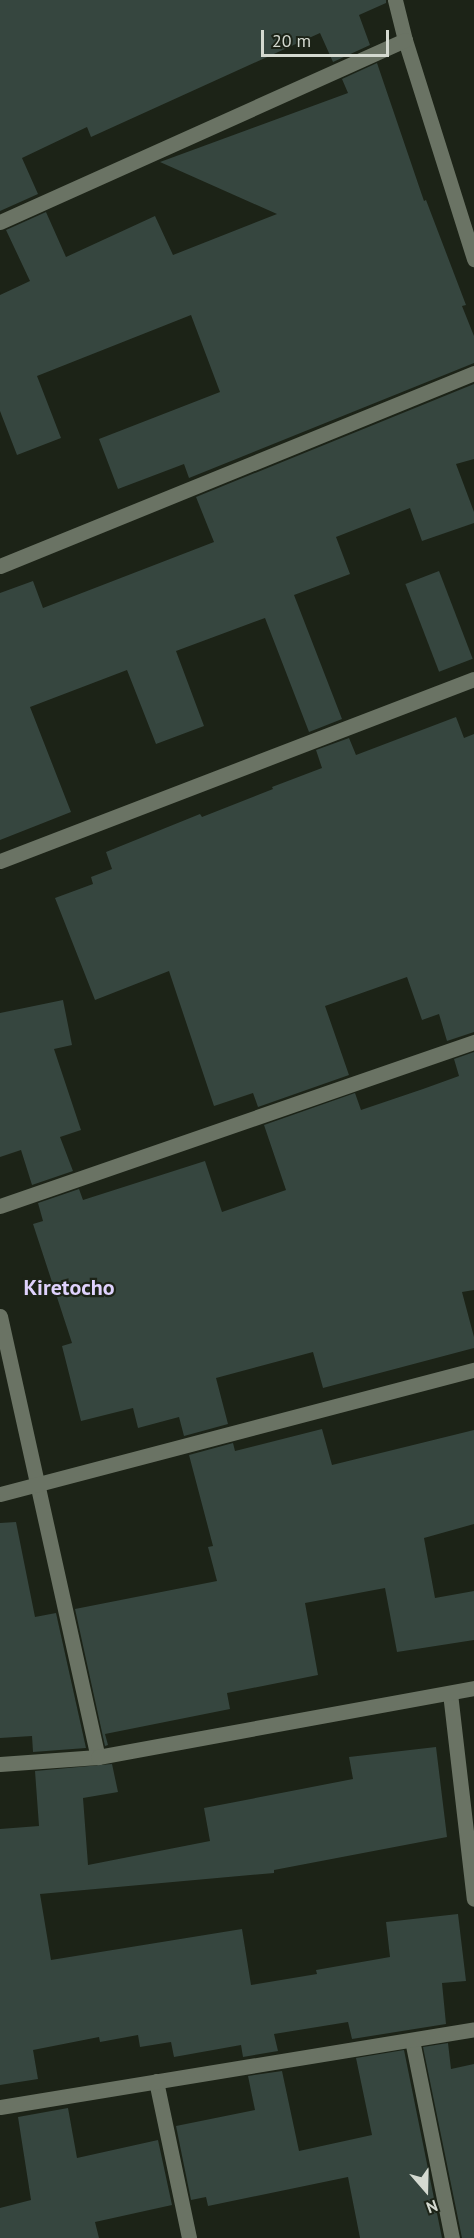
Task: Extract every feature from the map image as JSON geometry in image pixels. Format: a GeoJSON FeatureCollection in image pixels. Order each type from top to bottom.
{"type":"FeatureCollection","features":[{"type":"Feature","properties":{"kind":"street"},"geometry":{"type":"LineString","coordinates":[[395,0],[405,40],[474,259]]}},
{"type":"Feature","properties":{"kind":"street"},"geometry":{"type":"LineString","coordinates":[[0,222],[405,40]]}},
{"type":"Feature","properties":{"kind":"street"},"geometry":{"type":"LineString","coordinates":[[0,566],[474,373]]}},
{"type":"Feature","properties":{"kind":"street"},"geometry":{"type":"LineString","coordinates":[[0,861],[474,679]]}},
{"type":"Feature","properties":{"kind":"street"},"geometry":{"type":"LineString","coordinates":[[0,1206],[474,1042]]}},
{"type":"Feature","properties":{"kind":"street"},"geometry":{"type":"LineString","coordinates":[[0,1316],[98,1757]]}},
{"type":"Feature","properties":{"kind":"street"},"geometry":{"type":"LineString","coordinates":[[0,1494],[38,1486],[474,1370]]}},
{"type":"Feature","properties":{"kind":"street"},"geometry":{"type":"LineString","coordinates":[[0,1764],[98,1757],[474,1688]]}},
{"type":"Feature","properties":{"kind":"street"},"geometry":{"type":"LineString","coordinates":[[450,1693],[474,1899]]}},
{"type":"Feature","properties":{"kind":"street"},"geometry":{"type":"LineString","coordinates":[[0,2107],[474,2029]]}},
{"type":"Feature","properties":{"kind":"street"},"geometry":{"type":"LineString","coordinates":[[412,2040],[452,2238]]}},
{"type":"Feature","properties":{"kind":"street"},"geometry":{"type":"LineString","coordinates":[[156,2081],[189,2238]]}},
{"type":"Feature","properties":{"kind":"building"},"geometry":{"type":"Polygon","coordinates":[[[0,0],[386,0],[386,3],[359,15],[370,45],[333,62],[320,33],[91,137],[87,127],[22,158],[38,194],[0,211],[0,0]]]}},
{"type":"Feature","properties":{"kind":"building"},"geometry":{"type":"Polygon","coordinates":[[[377,63],[424,201],[426,200],[466,305],[462,306],[474,336],[474,363],[189,478],[184,464],[118,489],[99,439],[220,392],[191,315],[37,376],[61,438],[17,455],[0,411],[0,295],[30,281],[6,230],[46,212],[66,257],[155,216],[173,255],[277,214],[160,162],[348,93],[342,79],[377,63]]]}},
{"type":"Feature","properties":{"kind":"building"},"geometry":{"type":"Polygon","coordinates":[[[474,384],[474,459],[456,464],[474,512],[474,523],[422,541],[410,508],[336,537],[350,574],[294,595],[342,719],[309,732],[265,618],[176,651],[204,726],[156,744],[127,670],[30,707],[71,812],[0,840],[0,593],[33,581],[43,608],[214,542],[196,497],[474,384]]]}},
{"type":"Feature","properties":{"kind":"building"},"geometry":{"type":"Polygon","coordinates":[[[439,571],[473,659],[439,672],[405,584],[439,571]]]}},
{"type":"Feature","properties":{"kind":"building"},"geometry":{"type":"Polygon","coordinates":[[[456,717],[464,738],[474,734],[474,1032],[447,1041],[439,1014],[422,1020],[407,977],[325,1006],[349,1075],[258,1107],[253,1093],[214,1106],[169,971],[95,1000],[55,898],[93,884],[91,877],[112,869],[106,852],[200,814],[202,817],[322,768],[316,750],[349,738],[356,755],[456,717]]]}},
{"type":"Feature","properties":{"kind":"building"},"geometry":{"type":"Polygon","coordinates":[[[63,1000],[72,1045],[54,1049],[81,1130],[60,1137],[73,1171],[32,1185],[21,1150],[0,1157],[0,1013],[63,1000]]]}},
{"type":"Feature","properties":{"kind":"building"},"geometry":{"type":"Polygon","coordinates":[[[474,1052],[474,1290],[462,1292],[474,1337],[474,1348],[323,1388],[313,1352],[216,1378],[228,1424],[184,1436],[179,1417],[138,1428],[133,1408],[81,1421],[62,1346],[72,1343],[33,1224],[43,1221],[38,1203],[79,1189],[83,1200],[205,1161],[222,1212],[286,1190],[264,1125],[355,1093],[361,1110],[423,1089],[459,1076],[454,1059],[474,1052]]]}},
{"type":"Feature","properties":{"kind":"building"},"geometry":{"type":"Polygon","coordinates":[[[322,1429],[332,1465],[474,1430],[474,1524],[424,1538],[435,1598],[474,1591],[474,1640],[397,1652],[385,1588],[305,1603],[318,1675],[227,1693],[230,1709],[105,1734],[108,1745],[105,1746],[75,1609],[217,1581],[208,1547],[213,1546],[189,1455],[233,1443],[235,1451],[322,1429]]]}},
{"type":"Feature","properties":{"kind":"building"},"geometry":{"type":"Polygon","coordinates":[[[16,1522],[35,1617],[56,1613],[86,1748],[33,1752],[32,1736],[0,1738],[0,1523],[16,1522]]]}},
{"type":"Feature","properties":{"kind":"building"},"geometry":{"type":"Polygon","coordinates":[[[436,1747],[447,1837],[274,1870],[274,1873],[40,1894],[51,1960],[242,1929],[251,1985],[317,1974],[316,1970],[390,1957],[386,1922],[458,1914],[466,1981],[442,1983],[446,2024],[352,2039],[348,2022],[274,2034],[278,2051],[243,2057],[241,2045],[174,2057],[171,2042],[140,2047],[138,2035],[100,2042],[99,2037],[33,2050],[38,2079],[0,2085],[0,1829],[39,1826],[35,1771],[112,1764],[118,1792],[83,1798],[88,1865],[210,1841],[204,1808],[353,1779],[349,1757],[436,1747]]]}},
{"type":"Feature","properties":{"kind":"building"},"geometry":{"type":"Polygon","coordinates":[[[448,2043],[451,2069],[474,2064],[474,2238],[462,2238],[423,2047],[448,2043]]]}},
{"type":"Feature","properties":{"kind":"building"},"geometry":{"type":"Polygon","coordinates":[[[404,2050],[442,2238],[360,2238],[348,2177],[208,2206],[206,2197],[191,2200],[176,2126],[255,2110],[248,2076],[282,2071],[299,2151],[372,2135],[356,2058],[404,2050]]]}},
{"type":"Feature","properties":{"kind":"building"},"geometry":{"type":"Polygon","coordinates":[[[68,2108],[77,2158],[158,2140],[172,2205],[95,2222],[99,2238],[0,2238],[0,2208],[31,2200],[18,2117],[68,2108]]]}},
{"type":"Feature","properties":{"kind":"district","name":"Kiretocho"},"geometry":{"type":"Point","coordinates":[69,1288]}}]}
